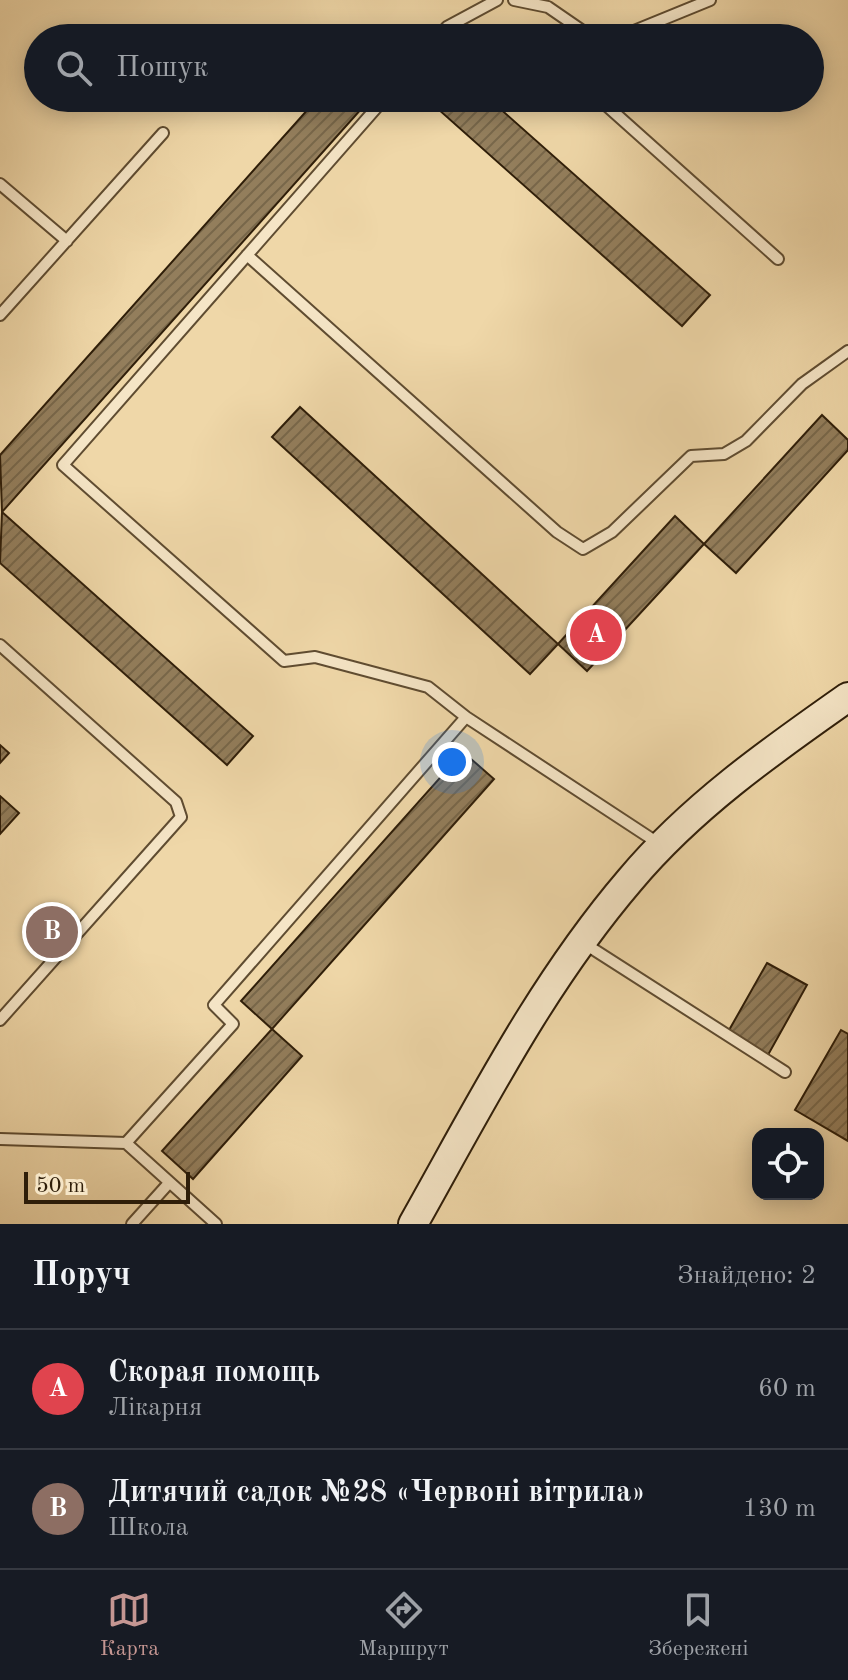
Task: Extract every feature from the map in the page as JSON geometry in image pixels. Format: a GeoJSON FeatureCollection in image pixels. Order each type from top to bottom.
{"type":"FeatureCollection","features":[{"type":"Feature","properties":{"kind":"street"},"geometry":{"type":"LineString","coordinates":[[413,1224],[529,1017],[581,940],[631,877],[696,813],[763,757],[848,697]]}},
{"type":"Feature","properties":{"kind":"lane"},"geometry":{"type":"LineString","coordinates":[[453,24],[497,0]]}},
{"type":"Feature","properties":{"kind":"lane"},"geometry":{"type":"LineString","coordinates":[[514,0],[548,7],[573,24]]}},
{"type":"Feature","properties":{"kind":"lane"},"geometry":{"type":"LineString","coordinates":[[651,24],[710,0]]}},
{"type":"Feature","properties":{"kind":"lane"},"geometry":{"type":"LineString","coordinates":[[373,112],[63,465],[284,661],[315,657],[428,687],[466,717],[663,846]]}},
{"type":"Feature","properties":{"kind":"lane"},"geometry":{"type":"LineString","coordinates":[[614,112],[778,259]]}},
{"type":"Feature","properties":{"kind":"lane"},"geometry":{"type":"LineString","coordinates":[[0,315],[163,133]]}},
{"type":"Feature","properties":{"kind":"lane"},"geometry":{"type":"LineString","coordinates":[[0,184],[67,241]]}},
{"type":"Feature","properties":{"kind":"lane"},"geometry":{"type":"LineString","coordinates":[[247,255],[557,532],[583,549],[612,532],[691,456],[724,454],[746,441],[802,384],[848,351]]}},
{"type":"Feature","properties":{"kind":"lane"},"geometry":{"type":"LineString","coordinates":[[0,645],[176,802],[181,817],[0,1020]]}},
{"type":"Feature","properties":{"kind":"lane"},"geometry":{"type":"LineString","coordinates":[[126,1143],[233,1024],[214,1005],[466,717]]}},
{"type":"Feature","properties":{"kind":"lane"},"geometry":{"type":"LineString","coordinates":[[581,940],[785,1072]]}},
{"type":"Feature","properties":{"kind":"lane"},"geometry":{"type":"LineString","coordinates":[[0,1139],[126,1143],[216,1224]]}},
{"type":"Feature","properties":{"kind":"lane"},"geometry":{"type":"LineString","coordinates":[[132,1224],[169,1183]]}},
{"type":"Feature","properties":{"kind":"building"},"geometry":{"type":"Polygon","coordinates":[[[306,112],[359,112],[2,512],[0,455],[306,112]]]}},
{"type":"Feature","properties":{"kind":"building"},"geometry":{"type":"Polygon","coordinates":[[[441,112],[504,112],[710,295],[682,326],[441,112]]]}},
{"type":"Feature","properties":{"kind":"building"},"geometry":{"type":"Polygon","coordinates":[[[300,407],[558,644],[530,674],[272,437],[300,407]]]}},
{"type":"Feature","properties":{"kind":"building"},"geometry":{"type":"Polygon","coordinates":[[[822,415],[848,440],[848,450],[736,573],[704,544],[822,415]]]}},
{"type":"Feature","properties":{"kind":"building"},"geometry":{"type":"Polygon","coordinates":[[[2,512],[253,736],[227,765],[0,563],[2,512]]]}},
{"type":"Feature","properties":{"kind":"building"},"geometry":{"type":"Polygon","coordinates":[[[675,516],[704,544],[587,671],[558,644],[675,516]]]}},
{"type":"Feature","properties":{"kind":"building"},"geometry":{"type":"Polygon","coordinates":[[[0,745],[9,753],[0,763],[0,745]]]}},
{"type":"Feature","properties":{"kind":"building"},"geometry":{"type":"Polygon","coordinates":[[[463,752],[494,779],[272,1029],[241,1001],[463,752]]]}},
{"type":"Feature","properties":{"kind":"building"},"geometry":{"type":"Polygon","coordinates":[[[0,796],[19,813],[0,834],[0,796]]]}},
{"type":"Feature","properties":{"kind":"building"},"geometry":{"type":"Polygon","coordinates":[[[767,963],[807,985],[768,1055],[728,1032],[767,963]]]}},
{"type":"Feature","properties":{"kind":"building"},"geometry":{"type":"Polygon","coordinates":[[[272,1029],[302,1056],[193,1179],[162,1151],[272,1029]]]}},
{"type":"Feature","properties":{"kind":"building"},"geometry":{"type":"Polygon","coordinates":[[[841,1030],[848,1034],[848,1141],[795,1110],[841,1030]]]}},
{"type":"Feature","properties":{"kind":"place","name":"Скорая помощь"},"geometry":{"type":"Point","coordinates":[596,635]}},
{"type":"Feature","properties":{"kind":"place","name":"Дитячий садок №28 «Червоні вітрила»"},"geometry":{"type":"Point","coordinates":[52,932]}}]}
